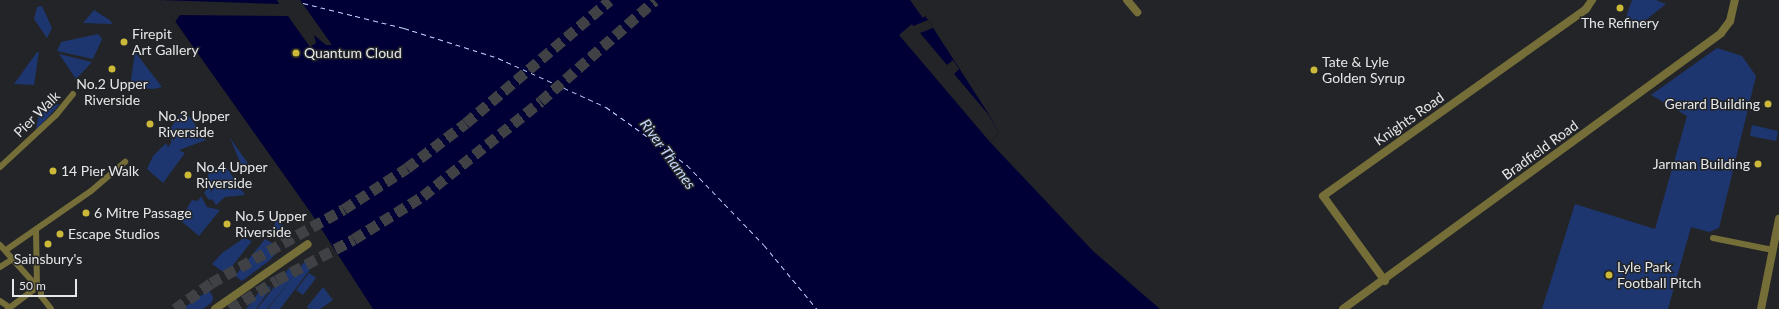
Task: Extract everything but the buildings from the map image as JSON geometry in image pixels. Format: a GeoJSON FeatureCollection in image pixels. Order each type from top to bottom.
{"type":"FeatureCollection","features":[{"type":"Feature","properties":{"kind":"street"},"geometry":{"type":"LineString","coordinates":[[1127,0],[1137,12]]}},
{"type":"Feature","properties":{"kind":"street","name":"Knights Road"},"geometry":{"type":"LineString","coordinates":[[1385,281],[1323,196],[1586,9],[1592,0]]}},
{"type":"Feature","properties":{"kind":"street","name":"Bradfield Road"},"geometry":{"type":"LineString","coordinates":[[1344,309],[1385,281],[1721,33],[1730,21],[1735,0]]}},
{"type":"Feature","properties":{"kind":"street","name":"Pier Walk"},"geometry":{"type":"LineString","coordinates":[[0,167],[56,115],[73,94]]}},
{"type":"Feature","properties":{"kind":"street"},"geometry":{"type":"LineString","coordinates":[[6,250],[91,191],[125,162]]}},
{"type":"Feature","properties":{"kind":"street"},"geometry":{"type":"LineString","coordinates":[[1761,309],[1776,250],[1779,219]]}},
{"type":"Feature","properties":{"kind":"street"},"geometry":{"type":"LineString","coordinates":[[36,230],[37,287]]}},
{"type":"Feature","properties":{"kind":"street"},"geometry":{"type":"LineString","coordinates":[[1713,238],[1776,250]]}},
{"type":"Feature","properties":{"kind":"street"},"geometry":{"type":"LineString","coordinates":[[215,309],[308,244]]}},
{"type":"Feature","properties":{"kind":"street"},"geometry":{"type":"LineString","coordinates":[[0,245],[37,287],[51,309]]}},
{"type":"Feature","properties":{"kind":"street"},"geometry":{"type":"LineString","coordinates":[[0,267],[13,259]]}},
{"type":"Feature","properties":{"kind":"street"},"geometry":{"type":"LineString","coordinates":[[0,302],[9,308],[37,287]]}},
{"type":"Feature","properties":{"kind":"shaded area"},"geometry":{"type":"Polygon","coordinates":[[[1632,0],[1656,0],[1666,4],[1633,30],[1625,20],[1632,0]]]}},
{"type":"Feature","properties":{"kind":"shaded area"},"geometry":{"type":"Polygon","coordinates":[[[42,6],[52,28],[47,38],[34,19],[37,7],[42,6]]]}},
{"type":"Feature","properties":{"kind":"shaded area"},"geometry":{"type":"Polygon","coordinates":[[[94,10],[111,21],[112,24],[83,23],[94,10]]]}},
{"type":"Feature","properties":{"kind":"shaded area"},"geometry":{"type":"Polygon","coordinates":[[[98,34],[102,39],[93,59],[57,51],[61,42],[98,34]]]}},
{"type":"Feature","properties":{"kind":"shaded area"},"geometry":{"type":"Polygon","coordinates":[[[1717,48],[1742,56],[1756,76],[1719,228],[1709,232],[1691,227],[1668,309],[1542,309],[1575,204],[1655,229],[1687,116],[1651,95],[1717,48]]]}},
{"type":"Feature","properties":{"kind":"shaded area"},"geometry":{"type":"Polygon","coordinates":[[[37,52],[39,52],[34,85],[14,84],[37,52]]]}},
{"type":"Feature","properties":{"kind":"shaded area"},"geometry":{"type":"Polygon","coordinates":[[[135,52],[162,87],[153,89],[130,87],[135,52]]]}},
{"type":"Feature","properties":{"kind":"shaded area"},"geometry":{"type":"Polygon","coordinates":[[[59,54],[92,62],[76,79],[59,54]]]}},
{"type":"Feature","properties":{"kind":"shaded area"},"geometry":{"type":"Polygon","coordinates":[[[60,104],[36,130],[40,107],[60,104]]]}},
{"type":"Feature","properties":{"kind":"shaded area"},"geometry":{"type":"Polygon","coordinates":[[[184,109],[206,140],[179,150],[185,153],[163,183],[147,169],[153,156],[166,143],[168,147],[171,143],[172,136],[166,135],[184,109]]]}},
{"type":"Feature","properties":{"kind":"shaded area"},"geometry":{"type":"Polygon","coordinates":[[[1752,125],[1778,131],[1776,141],[1750,136],[1752,125]]]}},
{"type":"Feature","properties":{"kind":"shaded area"},"geometry":{"type":"Polygon","coordinates":[[[230,138],[254,172],[244,172],[230,138]]]}},
{"type":"Feature","properties":{"kind":"shaded area"},"geometry":{"type":"Polygon","coordinates":[[[222,161],[245,195],[225,197],[216,205],[212,199],[209,200],[204,193],[206,190],[201,186],[204,186],[209,173],[214,173],[222,161]]]}},
{"type":"Feature","properties":{"kind":"shaded area"},"geometry":{"type":"Polygon","coordinates":[[[201,196],[207,207],[220,210],[199,236],[180,220],[192,200],[198,201],[201,196]]]}},
{"type":"Feature","properties":{"kind":"shaded area"},"geometry":{"type":"Polygon","coordinates":[[[277,214],[293,244],[289,247],[273,232],[277,214]]]}},
{"type":"Feature","properties":{"kind":"shaded area"},"geometry":{"type":"Polygon","coordinates":[[[244,238],[252,241],[226,274],[212,264],[222,253],[244,238]]]}},
{"type":"Feature","properties":{"kind":"shaded area"},"geometry":{"type":"Polygon","coordinates":[[[265,239],[281,248],[270,260],[242,281],[235,276],[265,239]]]}},
{"type":"Feature","properties":{"kind":"shaded area"},"geometry":{"type":"Polygon","coordinates":[[[305,261],[312,267],[280,309],[268,309],[305,261]]]}},
{"type":"Feature","properties":{"kind":"shaded area"},"geometry":{"type":"Polygon","coordinates":[[[289,268],[296,273],[267,309],[257,309],[289,268]]]}},
{"type":"Feature","properties":{"kind":"shaded area"},"geometry":{"type":"Polygon","coordinates":[[[309,273],[316,278],[303,295],[296,290],[309,273]]]}},
{"type":"Feature","properties":{"kind":"shaded area"},"geometry":{"type":"Polygon","coordinates":[[[265,284],[271,288],[256,309],[246,309],[265,284]]]}},
{"type":"Feature","properties":{"kind":"shaded area"},"geometry":{"type":"Polygon","coordinates":[[[323,287],[333,300],[320,309],[309,309],[307,307],[323,287]]]}},
{"type":"Feature","properties":{"kind":"shaded area"},"geometry":{"type":"Polygon","coordinates":[[[209,290],[213,297],[212,302],[203,309],[182,309],[209,290]]]}},
{"type":"Feature","properties":{"kind":"water","name":"River Thames"},"geometry":{"type":"Polygon","coordinates":[[[160,0],[910,0],[923,18],[925,16],[928,20],[988,113],[999,133],[990,142],[1093,251],[1160,309],[373,309],[311,213],[160,0]]]}},
{"type":"Feature","properties":{"kind":"pier"},"geometry":{"type":"Polygon","coordinates":[[[160,0],[279,4],[277,0],[300,0],[332,45],[326,45],[314,35],[316,43],[310,47],[288,16],[180,15],[175,22],[160,0]]]}},
{"type":"Feature","properties":{"kind":"pier"},"geometry":{"type":"Polygon","coordinates":[[[928,20],[933,28],[920,33],[947,65],[953,60],[959,69],[954,74],[988,114],[999,133],[990,142],[899,35],[912,24],[913,26],[928,20]]]}},
{"type":"Feature","properties":{"kind":"ferry route"},"geometry":{"type":"LineString","coordinates":[[303,3],[404,28],[498,58],[606,107],[687,165],[764,245],[817,309]]}},
{"type":"Feature","properties":{"kind":"tunnel"},"geometry":{"type":"LineString","coordinates":[[175,309],[211,283],[344,209],[407,168],[466,123],[610,0]]}},
{"type":"Feature","properties":{"kind":"tunnel"},"geometry":{"type":"LineString","coordinates":[[230,309],[277,280],[354,239],[423,196],[541,101],[655,0]]}},
{"type":"Feature","properties":{"kind":"place","name":"The Refinery"},"geometry":{"type":"Point","coordinates":[1620,8]}},
{"type":"Feature","properties":{"kind":"place","name":"Firepit Art Gallery"},"geometry":{"type":"Point","coordinates":[124,42]}},
{"type":"Feature","properties":{"kind":"place","name":"Quantum Cloud"},"geometry":{"type":"Point","coordinates":[296,53]}},
{"type":"Feature","properties":{"kind":"place","name":"No.2 Upper Riverside"},"geometry":{"type":"Point","coordinates":[112,69]}},
{"type":"Feature","properties":{"kind":"place","name":"Tate & Lyle Golden Syrup"},"geometry":{"type":"Point","coordinates":[1314,70]}},
{"type":"Feature","properties":{"kind":"place","name":"Gerard Building"},"geometry":{"type":"Point","coordinates":[1768,104]}},
{"type":"Feature","properties":{"kind":"place","name":"No.3 Upper Riverside"},"geometry":{"type":"Point","coordinates":[150,124]}},
{"type":"Feature","properties":{"kind":"place","name":"Jarman Building"},"geometry":{"type":"Point","coordinates":[1758,164]}},
{"type":"Feature","properties":{"kind":"place","name":"14 Pier Walk"},"geometry":{"type":"Point","coordinates":[53,171]}},
{"type":"Feature","properties":{"kind":"place","name":"No.4 Upper Riverside"},"geometry":{"type":"Point","coordinates":[188,175]}},
{"type":"Feature","properties":{"kind":"place","name":"6 Mitre Passage"},"geometry":{"type":"Point","coordinates":[86,213]}},
{"type":"Feature","properties":{"kind":"place","name":"No.5 Upper Riverside"},"geometry":{"type":"Point","coordinates":[227,224]}},
{"type":"Feature","properties":{"kind":"place","name":"Escape Studios"},"geometry":{"type":"Point","coordinates":[60,234]}},
{"type":"Feature","properties":{"kind":"place","name":"Sainsbury's"},"geometry":{"type":"Point","coordinates":[48,244]}},
{"type":"Feature","properties":{"kind":"place","name":"Lyle Park Football Pitch"},"geometry":{"type":"Point","coordinates":[1609,275]}}]}
